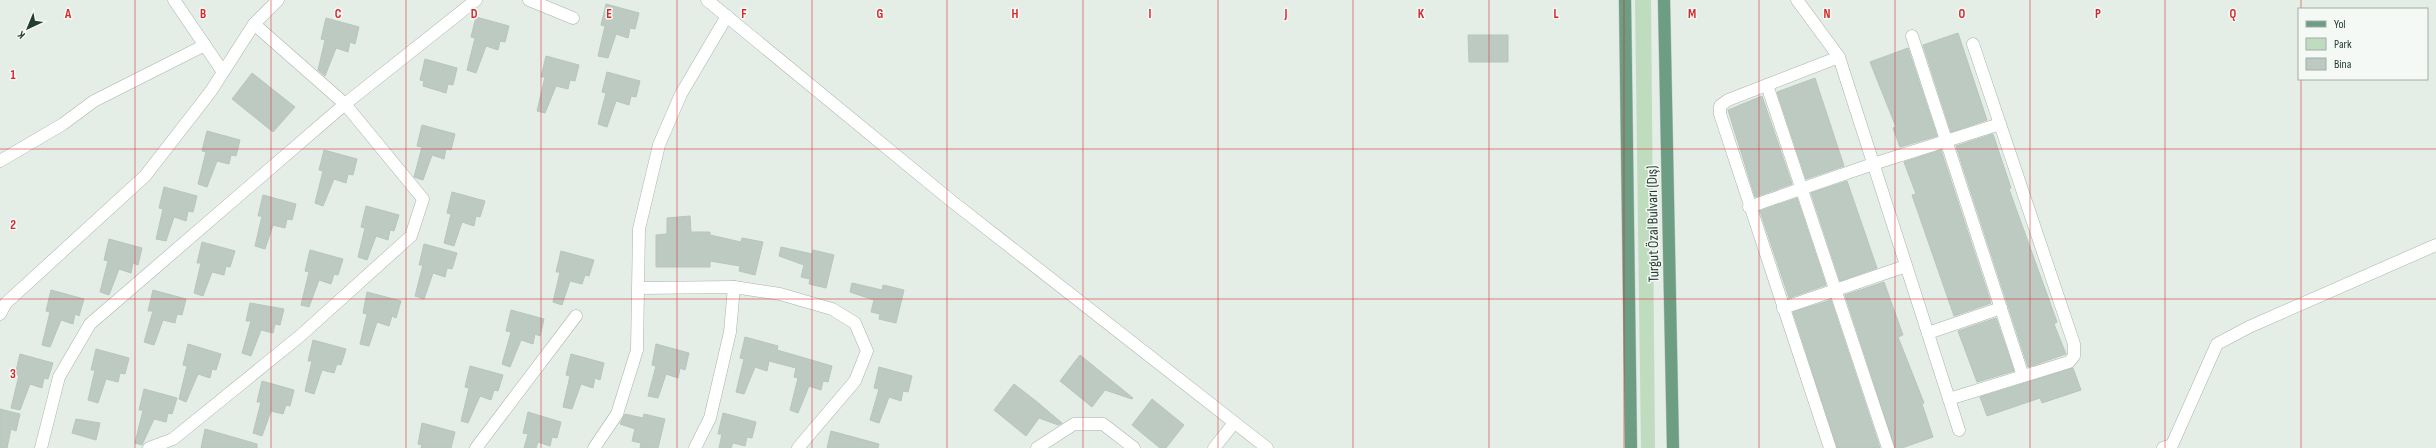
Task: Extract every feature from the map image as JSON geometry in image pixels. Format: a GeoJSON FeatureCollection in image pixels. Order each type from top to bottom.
{"type":"FeatureCollection","features":[{"type":"Feature","properties":{"kind":"main road","name":"Turgut Özal Bulvarı (Dış)"},"geometry":{"type":"LineString","coordinates":[[1625,0],[1631,448]]}},
{"type":"Feature","properties":{"kind":"main road","name":"Turgut Özal Bulvarı (Dış)"},"geometry":{"type":"LineString","coordinates":[[1664,0],[1673,448]]}},
{"type":"Feature","properties":{"kind":"street"},"geometry":{"type":"LineString","coordinates":[[174,0],[223,72]]}},
{"type":"Feature","properties":{"kind":"street"},"geometry":{"type":"LineString","coordinates":[[0,314],[6,303],[145,176],[223,72],[254,24],[278,0]]}},
{"type":"Feature","properties":{"kind":"street"},"geometry":{"type":"LineString","coordinates":[[41,448],[59,377],[90,324],[345,104],[476,0]]}},
{"type":"Feature","properties":{"kind":"street"},"geometry":{"type":"LineString","coordinates":[[529,0],[573,18]]}},
{"type":"Feature","properties":{"kind":"street"},"geometry":{"type":"LineString","coordinates":[[707,0],[949,199],[1267,448]]}},
{"type":"Feature","properties":{"kind":"street"},"geometry":{"type":"LineString","coordinates":[[1798,0],[1839,57],[1959,430]]}},
{"type":"Feature","properties":{"kind":"street"},"geometry":{"type":"LineString","coordinates":[[594,448],[617,414],[637,350],[639,229],[659,145],[681,94],[727,16]]}},
{"type":"Feature","properties":{"kind":"street"},"geometry":{"type":"LineString","coordinates":[[149,448],[173,439],[300,336],[411,236],[423,199],[345,104],[254,24]]}},
{"type":"Feature","properties":{"kind":"street"},"geometry":{"type":"LineString","coordinates":[[1912,36],[2023,376]]}},
{"type":"Feature","properties":{"kind":"street"},"geometry":{"type":"LineString","coordinates":[[1949,399],[2069,362],[2074,356],[2074,344],[1973,44]]}},
{"type":"Feature","properties":{"kind":"street"},"geometry":{"type":"LineString","coordinates":[[0,161],[63,124],[94,101],[205,45]]}},
{"type":"Feature","properties":{"kind":"street"},"geometry":{"type":"LineString","coordinates":[[1830,448],[1749,207],[1720,114],[1720,106],[1728,100],[1839,57]]}},
{"type":"Feature","properties":{"kind":"street"},"geometry":{"type":"LineString","coordinates":[[1767,85],[1803,188],[1835,290],[1888,448]]}},
{"type":"Feature","properties":{"kind":"street"},"geometry":{"type":"LineString","coordinates":[[1749,207],[1873,164],[2000,124]]}},
{"type":"Feature","properties":{"kind":"street"},"geometry":{"type":"LineString","coordinates":[[2163,448],[2172,445],[2217,344],[2250,327],[2436,245]]}},
{"type":"Feature","properties":{"kind":"street"},"geometry":{"type":"LineString","coordinates":[[1783,308],[1906,266]]}},
{"type":"Feature","properties":{"kind":"street"},"geometry":{"type":"LineString","coordinates":[[639,288],[734,287],[780,294],[832,309],[855,323],[867,351],[855,381],[798,448]]}},
{"type":"Feature","properties":{"kind":"street"},"geometry":{"type":"LineString","coordinates":[[695,448],[710,418],[730,332],[734,287]]}},
{"type":"Feature","properties":{"kind":"street"},"geometry":{"type":"LineString","coordinates":[[1928,334],[2000,308]]}},
{"type":"Feature","properties":{"kind":"street"},"geometry":{"type":"LineString","coordinates":[[476,448],[576,316]]}},
{"type":"Feature","properties":{"kind":"street"},"geometry":{"type":"LineString","coordinates":[[1214,448],[1234,423]]}},
{"type":"Feature","properties":{"kind":"street"},"geometry":{"type":"LineString","coordinates":[[1037,448],[1074,424],[1103,424],[1134,448]]}},
{"type":"Feature","properties":{"kind":"green space"},"geometry":{"type":"Polygon","coordinates":[[[1635,0],[1651,0],[1655,448],[1641,448],[1635,0]]]}},
{"type":"Feature","properties":{"kind":"building"},"geometry":{"type":"Polygon","coordinates":[[[606,4],[639,13],[635,29],[630,28],[628,38],[616,34],[608,58],[598,56],[605,26],[601,25],[606,4]]]}},
{"type":"Feature","properties":{"kind":"building"},"geometry":{"type":"Polygon","coordinates":[[[476,17],[509,26],[505,42],[500,41],[498,50],[486,46],[476,73],[467,70],[475,38],[471,37],[476,17]]]}},
{"type":"Feature","properties":{"kind":"building"},"geometry":{"type":"Polygon","coordinates":[[[326,18],[359,27],[355,44],[350,42],[348,52],[336,48],[325,76],[318,70],[325,40],[321,39],[326,18]]]}},
{"type":"Feature","properties":{"kind":"building"},"geometry":{"type":"Polygon","coordinates":[[[1958,33],[1987,120],[1951,132],[1923,45],[1958,33]]]}},
{"type":"Feature","properties":{"kind":"building"},"geometry":{"type":"Polygon","coordinates":[[[1468,35],[1508,35],[1508,62],[1469,62],[1468,35]]]}},
{"type":"Feature","properties":{"kind":"building"},"geometry":{"type":"Polygon","coordinates":[[[1908,48],[1937,136],[1900,147],[1893,128],[1896,127],[1870,62],[1908,48]]]}},
{"type":"Feature","properties":{"kind":"building"},"geometry":{"type":"Polygon","coordinates":[[[546,56],[579,65],[575,81],[570,80],[568,89],[556,86],[545,113],[537,111],[545,77],[541,77],[546,56]]]}},
{"type":"Feature","properties":{"kind":"building"},"geometry":{"type":"Polygon","coordinates":[[[425,59],[457,68],[453,85],[448,84],[446,93],[423,86],[424,81],[420,80],[425,59]]]}},
{"type":"Feature","properties":{"kind":"building"},"geometry":{"type":"Polygon","coordinates":[[[607,72],[640,81],[636,97],[631,96],[629,105],[616,101],[607,127],[598,124],[606,93],[602,92],[607,72]]]}},
{"type":"Feature","properties":{"kind":"building"},"geometry":{"type":"Polygon","coordinates":[[[252,73],[295,107],[273,132],[232,99],[252,73]]]}},
{"type":"Feature","properties":{"kind":"building"},"geometry":{"type":"Polygon","coordinates":[[[1815,78],[1844,166],[1806,179],[1777,92],[1815,78]]]}},
{"type":"Feature","properties":{"kind":"building"},"geometry":{"type":"Polygon","coordinates":[[[1762,96],[1792,184],[1755,197],[1728,110],[1762,96]]]}},
{"type":"Feature","properties":{"kind":"building"},"geometry":{"type":"Polygon","coordinates":[[[422,125],[455,134],[451,150],[446,149],[444,159],[432,155],[423,180],[414,177],[422,147],[417,146],[422,125]]]}},
{"type":"Feature","properties":{"kind":"building"},"geometry":{"type":"Polygon","coordinates":[[[207,131],[240,140],[236,156],[231,155],[229,164],[217,161],[207,187],[198,184],[206,152],[202,151],[207,131]]]}},
{"type":"Feature","properties":{"kind":"building"},"geometry":{"type":"Polygon","coordinates":[[[1993,134],[2011,188],[2009,189],[2057,322],[2054,324],[2066,354],[2028,367],[1956,146],[1993,134]]]}},
{"type":"Feature","properties":{"kind":"building"},"geometry":{"type":"Polygon","coordinates":[[[324,150],[357,159],[353,175],[348,174],[346,183],[334,179],[323,206],[315,203],[323,171],[319,170],[324,150]]]}},
{"type":"Feature","properties":{"kind":"building"},"geometry":{"type":"Polygon","coordinates":[[[1941,150],[1991,303],[1954,316],[1912,195],[1916,194],[1904,162],[1941,150]]]}},
{"type":"Feature","properties":{"kind":"building"},"geometry":{"type":"Polygon","coordinates":[[[1847,181],[1877,268],[1840,281],[1811,193],[1847,181]]]}},
{"type":"Feature","properties":{"kind":"building"},"geometry":{"type":"Polygon","coordinates":[[[164,187],[197,196],[193,212],[188,211],[186,221],[174,217],[166,241],[156,239],[163,209],[159,208],[164,187]]]}},
{"type":"Feature","properties":{"kind":"building"},"geometry":{"type":"Polygon","coordinates":[[[452,192],[485,201],[480,217],[476,216],[474,226],[462,222],[454,246],[444,243],[451,214],[447,213],[452,192]]]}},
{"type":"Feature","properties":{"kind":"building"},"geometry":{"type":"Polygon","coordinates":[[[263,195],[296,204],[292,220],[287,219],[285,228],[273,225],[265,249],[255,246],[262,216],[258,216],[263,195]]]}},
{"type":"Feature","properties":{"kind":"building"},"geometry":{"type":"Polygon","coordinates":[[[1797,198],[1826,285],[1789,298],[1760,211],[1797,198]]]}},
{"type":"Feature","properties":{"kind":"building"},"geometry":{"type":"Polygon","coordinates":[[[366,206],[399,215],[394,231],[390,230],[388,240],[376,236],[367,260],[358,257],[365,228],[361,227],[366,206]]]}},
{"type":"Feature","properties":{"kind":"building"},"geometry":{"type":"Polygon","coordinates":[[[690,216],[691,232],[710,232],[710,235],[741,242],[742,238],[763,242],[755,275],[739,271],[740,266],[710,261],[710,267],[656,267],[656,235],[667,234],[667,218],[690,216]]]}},
{"type":"Feature","properties":{"kind":"building"},"geometry":{"type":"Polygon","coordinates":[[[109,239],[142,248],[138,265],[133,263],[131,273],[119,269],[109,295],[100,292],[108,261],[104,260],[109,239]]]}},
{"type":"Feature","properties":{"kind":"building"},"geometry":{"type":"Polygon","coordinates":[[[202,242],[235,251],[230,267],[226,266],[224,275],[212,272],[203,296],[194,293],[201,263],[197,263],[202,242]]]}},
{"type":"Feature","properties":{"kind":"building"},"geometry":{"type":"Polygon","coordinates":[[[424,244],[457,253],[452,269],[447,268],[445,277],[433,273],[424,299],[415,296],[423,265],[419,265],[424,244]]]}},
{"type":"Feature","properties":{"kind":"building"},"geometry":{"type":"Polygon","coordinates":[[[781,247],[812,254],[813,250],[834,255],[826,288],[809,284],[810,279],[801,277],[804,265],[779,256],[781,247]]]}},
{"type":"Feature","properties":{"kind":"building"},"geometry":{"type":"Polygon","coordinates":[[[310,250],[343,259],[338,275],[334,274],[331,284],[319,280],[309,307],[301,305],[309,272],[305,271],[310,250]]]}},
{"type":"Feature","properties":{"kind":"building"},"geometry":{"type":"Polygon","coordinates":[[[561,251],[594,260],[589,276],[585,275],[582,284],[570,281],[562,305],[553,302],[560,272],[556,272],[561,251]]]}},
{"type":"Feature","properties":{"kind":"building"},"geometry":{"type":"Polygon","coordinates":[[[1884,282],[1903,335],[1898,337],[1924,403],[1922,404],[1933,437],[1902,448],[1895,448],[1845,295],[1884,282]]]}},
{"type":"Feature","properties":{"kind":"building"},"geometry":{"type":"Polygon","coordinates":[[[852,283],[882,290],[883,285],[904,290],[896,323],[879,319],[880,314],[871,312],[874,300],[850,292],[852,283]]]}},
{"type":"Feature","properties":{"kind":"building"},"geometry":{"type":"Polygon","coordinates":[[[51,290],[84,299],[79,316],[75,314],[73,324],[61,320],[50,347],[42,345],[50,312],[46,311],[51,290]]]}},
{"type":"Feature","properties":{"kind":"building"},"geometry":{"type":"Polygon","coordinates":[[[153,290],[186,299],[182,315],[177,314],[175,323],[163,320],[154,345],[144,342],[153,311],[148,311],[153,290]]]}},
{"type":"Feature","properties":{"kind":"building"},"geometry":{"type":"Polygon","coordinates":[[[367,292],[401,301],[396,318],[392,316],[389,326],[377,322],[369,346],[360,344],[367,314],[363,313],[367,292]]]}},
{"type":"Feature","properties":{"kind":"building"},"geometry":{"type":"Polygon","coordinates":[[[1831,300],[1880,448],[1837,448],[1793,312],[1831,300]]]}},
{"type":"Feature","properties":{"kind":"building"},"geometry":{"type":"Polygon","coordinates":[[[250,303],[284,309],[280,325],[275,324],[273,333],[261,330],[251,356],[242,353],[251,321],[246,321],[250,303]]]}},
{"type":"Feature","properties":{"kind":"building"},"geometry":{"type":"Polygon","coordinates":[[[511,310],[544,319],[540,336],[535,334],[533,344],[521,340],[510,367],[502,364],[511,332],[506,331],[511,310]]]}},
{"type":"Feature","properties":{"kind":"building"},"geometry":{"type":"Polygon","coordinates":[[[1996,318],[2014,371],[1977,382],[1958,331],[1996,318]]]}},
{"type":"Feature","properties":{"kind":"building"},"geometry":{"type":"Polygon","coordinates":[[[745,337],[778,346],[777,350],[832,366],[828,382],[823,381],[821,390],[809,386],[798,413],[790,410],[798,378],[794,377],[796,368],[769,361],[767,371],[755,367],[744,394],[736,392],[744,359],[740,358],[745,337]]]}},
{"type":"Feature","properties":{"kind":"building"},"geometry":{"type":"Polygon","coordinates":[[[313,340],[346,349],[341,365],[337,364],[334,373],[322,370],[314,394],[305,391],[312,361],[308,361],[313,340]]]}},
{"type":"Feature","properties":{"kind":"building"},"geometry":{"type":"Polygon","coordinates":[[[188,344],[221,354],[216,370],[212,369],[210,378],[198,374],[186,402],[179,399],[187,366],[183,365],[188,344]]]}},
{"type":"Feature","properties":{"kind":"building"},"geometry":{"type":"Polygon","coordinates":[[[656,344],[689,353],[685,370],[680,368],[678,378],[666,374],[658,398],[648,396],[656,366],[652,365],[656,344]]]}},
{"type":"Feature","properties":{"kind":"building"},"geometry":{"type":"Polygon","coordinates":[[[96,349],[129,358],[125,374],[120,373],[118,382],[106,379],[98,403],[88,400],[95,370],[91,370],[96,349]]]}},
{"type":"Feature","properties":{"kind":"building"},"geometry":{"type":"Polygon","coordinates":[[[20,354],[53,363],[48,379],[44,378],[42,388],[30,384],[20,410],[11,408],[19,375],[15,375],[20,354]]]}},
{"type":"Feature","properties":{"kind":"building"},"geometry":{"type":"Polygon","coordinates":[[[571,354],[604,363],[600,380],[595,378],[593,388],[581,384],[572,409],[563,407],[570,376],[566,375],[571,354]]]}},
{"type":"Feature","properties":{"kind":"building"},"geometry":{"type":"Polygon","coordinates":[[[1080,355],[1133,398],[1132,399],[1105,390],[1092,407],[1060,381],[1080,355]]]}},
{"type":"Feature","properties":{"kind":"building"},"geometry":{"type":"Polygon","coordinates":[[[470,366],[503,375],[498,391],[494,390],[491,400],[480,396],[468,423],[461,421],[469,388],[465,387],[470,366]]]}},
{"type":"Feature","properties":{"kind":"building"},"geometry":{"type":"Polygon","coordinates":[[[879,367],[912,376],[908,392],[903,391],[901,401],[889,397],[879,423],[870,420],[879,389],[874,388],[879,367]]]}},
{"type":"Feature","properties":{"kind":"building"},"geometry":{"type":"Polygon","coordinates":[[[2073,368],[2081,390],[2042,403],[2040,398],[1987,416],[1980,397],[2073,368]]]}},
{"type":"Feature","properties":{"kind":"building"},"geometry":{"type":"Polygon","coordinates":[[[262,381],[294,390],[290,406],[286,405],[283,414],[271,411],[262,436],[253,433],[261,402],[257,402],[262,381]]]}},
{"type":"Feature","properties":{"kind":"building"},"geometry":{"type":"Polygon","coordinates":[[[1014,384],[1062,423],[1058,425],[1039,418],[1026,436],[994,410],[1014,384]]]}},
{"type":"Feature","properties":{"kind":"building"},"geometry":{"type":"Polygon","coordinates":[[[144,389],[177,398],[172,414],[168,413],[166,422],[154,419],[142,445],[135,443],[143,410],[139,410],[144,389]]]}},
{"type":"Feature","properties":{"kind":"building"},"geometry":{"type":"Polygon","coordinates":[[[1152,399],[1184,425],[1166,448],[1160,448],[1132,425],[1152,399]]]}},
{"type":"Feature","properties":{"kind":"building"},"geometry":{"type":"Polygon","coordinates":[[[0,409],[20,414],[16,431],[11,429],[7,448],[0,448],[0,409]]]}},
{"type":"Feature","properties":{"kind":"building"},"geometry":{"type":"Polygon","coordinates":[[[528,412],[561,422],[557,438],[552,437],[550,446],[538,442],[536,448],[524,448],[528,434],[523,433],[528,412]]]}},
{"type":"Feature","properties":{"kind":"building"},"geometry":{"type":"Polygon","coordinates":[[[723,413],[756,422],[752,438],[747,437],[745,446],[733,443],[731,448],[719,448],[722,434],[718,434],[723,413]]]}},
{"type":"Feature","properties":{"kind":"building"},"geometry":{"type":"Polygon","coordinates":[[[625,414],[643,418],[644,414],[665,419],[658,448],[640,448],[641,443],[632,441],[635,429],[620,424],[625,414]]]}},
{"type":"Feature","properties":{"kind":"building"},"geometry":{"type":"Polygon","coordinates":[[[76,419],[100,423],[96,440],[72,433],[76,419]]]}},
{"type":"Feature","properties":{"kind":"building"},"geometry":{"type":"Polygon","coordinates":[[[422,423],[455,432],[451,448],[421,448],[422,445],[418,444],[422,423]]]}},
{"type":"Feature","properties":{"kind":"building"},"geometry":{"type":"Polygon","coordinates":[[[205,429],[257,444],[257,448],[201,448],[205,429]]]}},
{"type":"Feature","properties":{"kind":"building"},"geometry":{"type":"Polygon","coordinates":[[[831,431],[879,444],[878,448],[827,448],[831,431]]]}}]}
